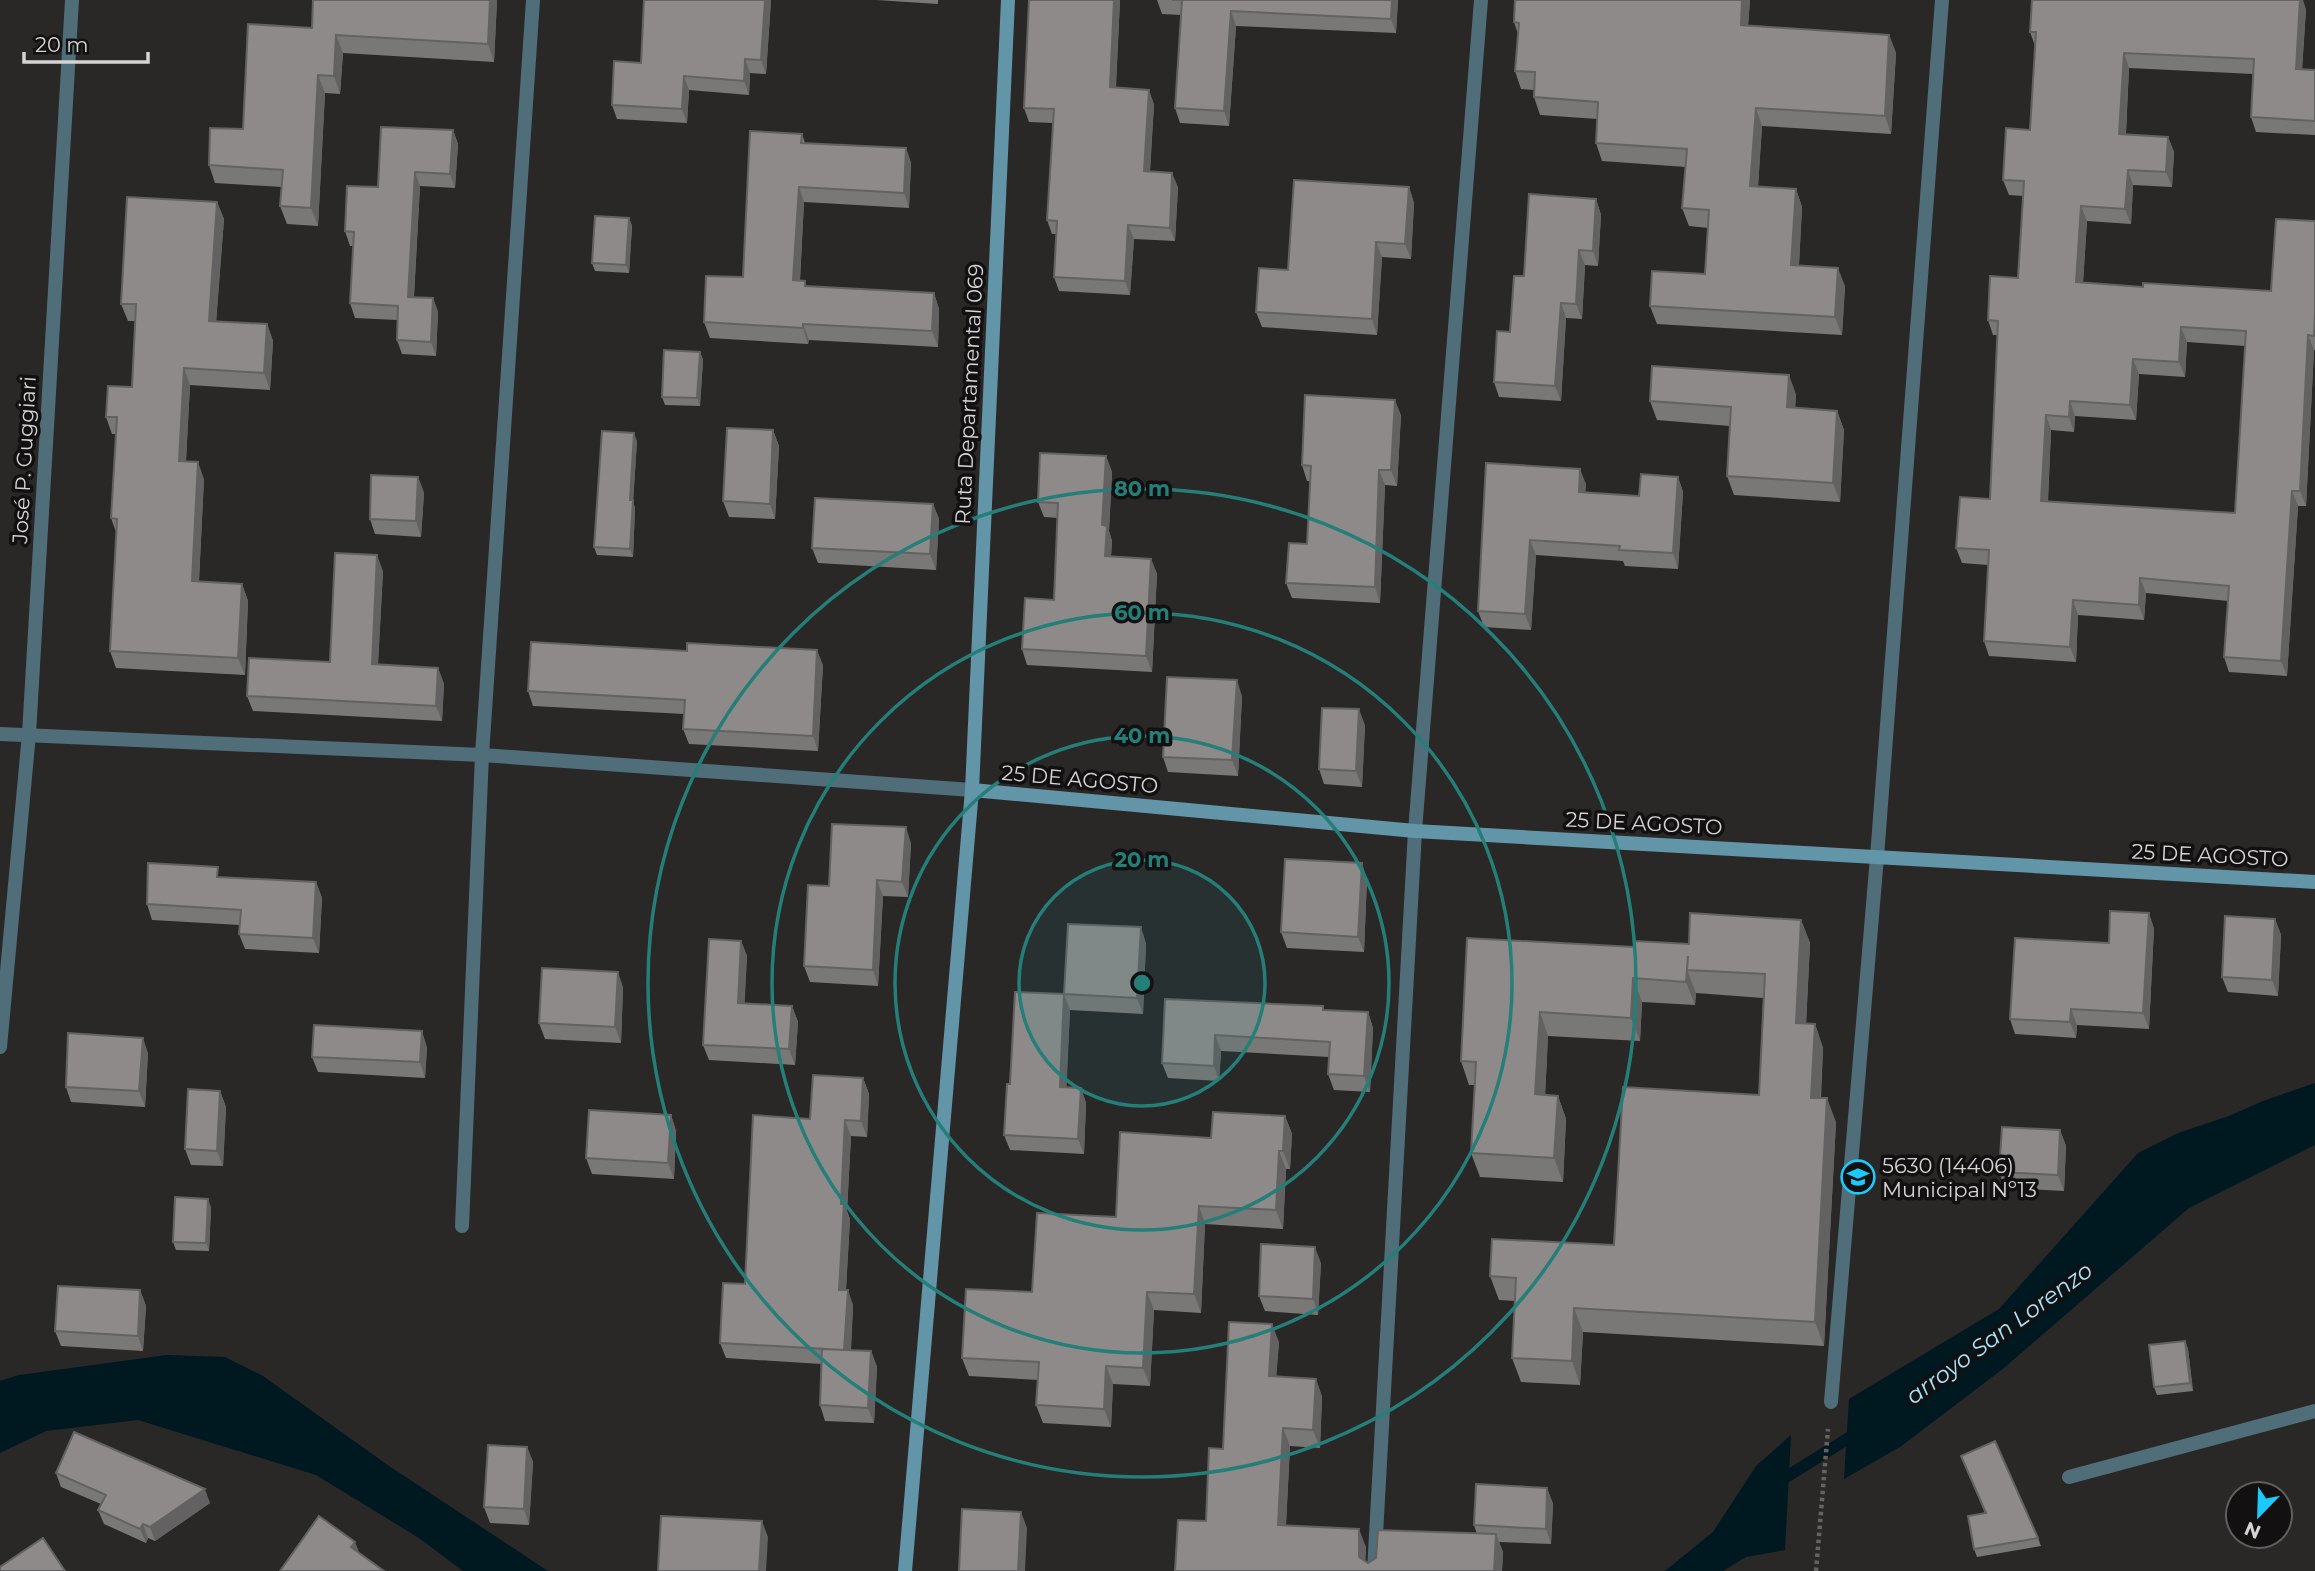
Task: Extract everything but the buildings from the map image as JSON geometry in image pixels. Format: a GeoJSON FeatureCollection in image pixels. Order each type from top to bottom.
{"type":"FeatureCollection","features":[{"type":"Feature","properties":{"kind":"main road","name":"Ruta Departamental 069"},"geometry":{"type":"LineString","coordinates":[[905,1571],[972,790],[1008,0]]}},
{"type":"Feature","properties":{"kind":"main road","name":"25 DE AGOSTO"},"geometry":{"type":"LineString","coordinates":[[972,790],[1415,831],[2315,882]]}},
{"type":"Feature","properties":{"kind":"street","name":"José P. Guggiari"},"geometry":{"type":"LineString","coordinates":[[0,1047],[29,734],[72,0]]}},
{"type":"Feature","properties":{"kind":"street"},"geometry":{"type":"LineString","coordinates":[[463,1226],[482,755],[533,0]]}},
{"type":"Feature","properties":{"kind":"street"},"geometry":{"type":"LineString","coordinates":[[1374,1571],[1415,831],[1481,0]]}},
{"type":"Feature","properties":{"kind":"street"},"geometry":{"type":"LineString","coordinates":[[1831,1402],[1877,857],[1941,0]]}},
{"type":"Feature","properties":{"kind":"street"},"geometry":{"type":"LineString","coordinates":[[0,734],[482,755],[972,790]]}},
{"type":"Feature","properties":{"kind":"street"},"geometry":{"type":"LineString","coordinates":[[2069,1477],[2315,1410]]}},
{"type":"Feature","properties":{"kind":"path"},"geometry":{"type":"LineString","coordinates":[[1816,1571],[1831,1402]]}},
{"type":"Feature","properties":{"kind":"water"},"geometry":{"type":"Polygon","coordinates":[[[2315,1083],[2315,1145],[2189,1208],[2004,1368],[1900,1447],[1844,1479],[1849,1399],[1999,1309],[2138,1153],[2178,1133],[2315,1083]]]}},
{"type":"Feature","properties":{"kind":"water"},"geometry":{"type":"Polygon","coordinates":[[[167,1355],[225,1357],[263,1376],[389,1466],[548,1571],[463,1571],[419,1538],[316,1475],[138,1420],[46,1431],[0,1453],[0,1381],[19,1375],[167,1355]]]}},
{"type":"Feature","properties":{"kind":"water"},"geometry":{"type":"Polygon","coordinates":[[[1791,1435],[1785,1550],[1746,1557],[1723,1571],[1665,1571],[1713,1532],[1756,1466],[1791,1435]]]}},
{"type":"Feature","properties":{"kind":"waterway","name":"arroyo San Lorenzo"},"geometry":{"type":"LineString","coordinates":[[1778,1482],[1860,1431]]}},
{"type":"Feature","properties":{"kind":"place","name":"5630 (14406) Municipal Nº13"},"geometry":{"type":"Point","coordinates":[1858,1177]}}]}
